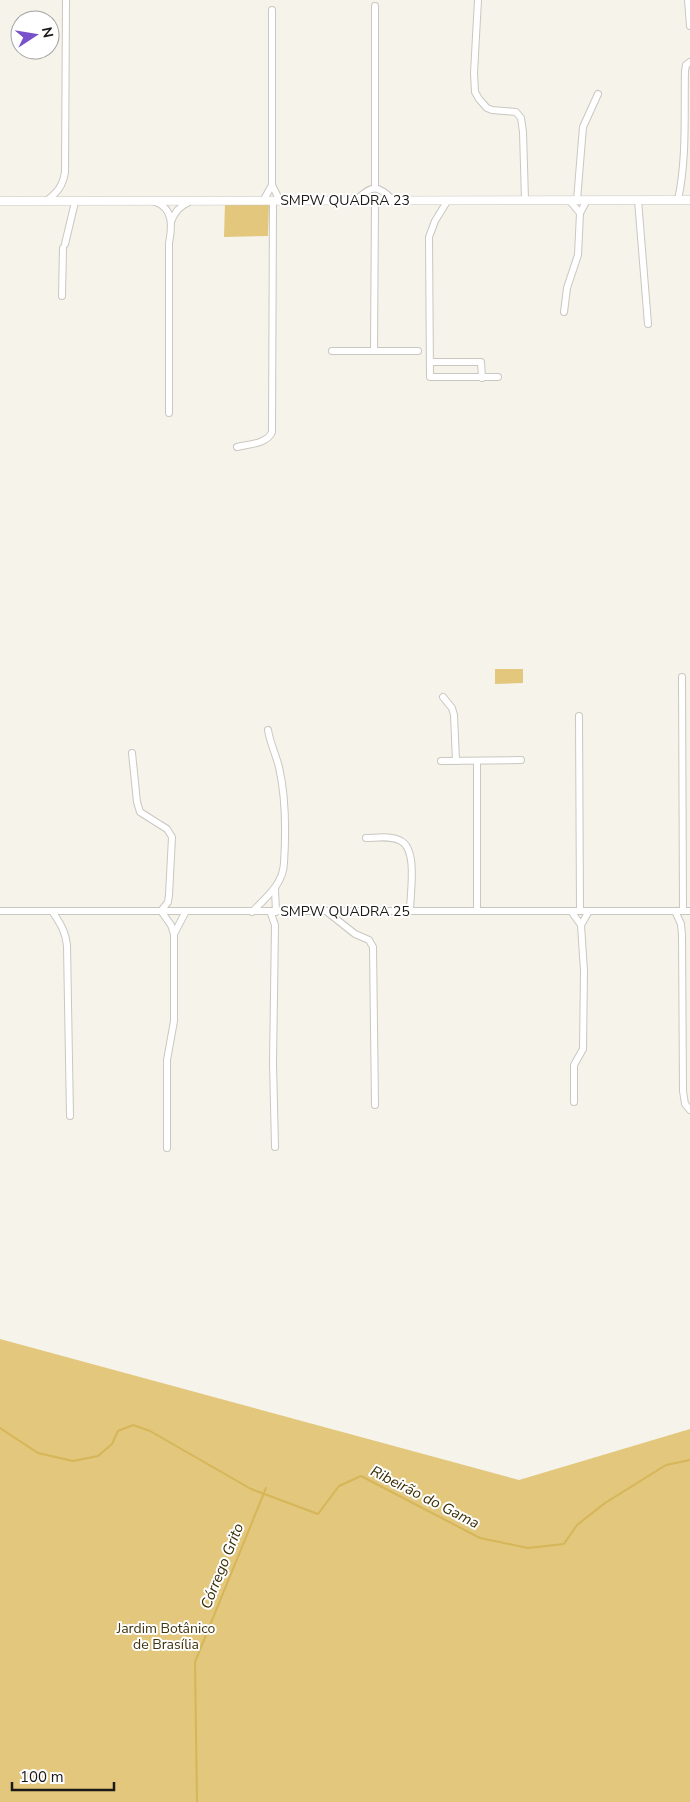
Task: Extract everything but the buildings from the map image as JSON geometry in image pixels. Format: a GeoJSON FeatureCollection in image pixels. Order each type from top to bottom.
{"type":"FeatureCollection","features":[{"type":"Feature","properties":{"kind":"street"},"geometry":{"type":"LineString","coordinates":[[46,201],[62,185],[65,172],[66,0]]}},
{"type":"Feature","properties":{"kind":"street"},"geometry":{"type":"LineString","coordinates":[[478,0],[474,73],[475,92],[486,108],[516,112],[521,118],[524,132],[525,200]]}},
{"type":"Feature","properties":{"kind":"street"},"geometry":{"type":"LineString","coordinates":[[688,0],[690,26]]}},
{"type":"Feature","properties":{"kind":"street"},"geometry":{"type":"LineString","coordinates":[[375,6],[375,188]]}},
{"type":"Feature","properties":{"kind":"street"},"geometry":{"type":"LineString","coordinates":[[237,447],[266,440],[272,432],[276,201],[272,185],[272,10]]}},
{"type":"Feature","properties":{"kind":"street"},"geometry":{"type":"LineString","coordinates":[[678,200],[684,157],[685,71],[686,65],[690,62]]}},
{"type":"Feature","properties":{"kind":"street"},"geometry":{"type":"LineString","coordinates":[[580,213],[573,200],[583,127],[598,94]]}},
{"type":"Feature","properties":{"kind":"street"},"geometry":{"type":"LineString","coordinates":[[263,201],[272,185]]}},
{"type":"Feature","properties":{"kind":"street"},"geometry":{"type":"LineString","coordinates":[[355,201],[365,191],[375,188],[382,190],[393,200]]}},
{"type":"Feature","properties":{"kind":"street"},"geometry":{"type":"LineString","coordinates":[[448,200],[435,221],[429,237],[430,377],[498,377]]}},
{"type":"Feature","properties":{"kind":"street"},"geometry":{"type":"LineString","coordinates":[[564,312],[567,288],[578,255],[580,213],[587,200]]}},
{"type":"Feature","properties":{"kind":"street"},"geometry":{"type":"LineString","coordinates":[[638,200],[648,324]]}},
{"type":"Feature","properties":{"kind":"street","name":"SMPW QUADRA 23"},"geometry":{"type":"LineString","coordinates":[[0,201],[690,200]]}},
{"type":"Feature","properties":{"kind":"street"},"geometry":{"type":"LineString","coordinates":[[151,201],[163,206],[170,217],[171,223],[169,253],[169,413]]}},
{"type":"Feature","properties":{"kind":"street"},"geometry":{"type":"LineString","coordinates":[[374,352],[375,201]]}},
{"type":"Feature","properties":{"kind":"street"},"geometry":{"type":"LineString","coordinates":[[62,296],[64,246],[75,202]]}},
{"type":"Feature","properties":{"kind":"street"},"geometry":{"type":"LineString","coordinates":[[171,223],[175,212],[184,204],[190,202]]}},
{"type":"Feature","properties":{"kind":"street"},"geometry":{"type":"LineString","coordinates":[[332,351],[418,351]]}},
{"type":"Feature","properties":{"kind":"street"},"geometry":{"type":"LineString","coordinates":[[430,362],[481,362],[482,378]]}},
{"type":"Feature","properties":{"kind":"street"},"geometry":{"type":"LineString","coordinates":[[682,676],[686,911]]}},
{"type":"Feature","properties":{"kind":"street"},"geometry":{"type":"LineString","coordinates":[[443,697],[452,708],[454,715],[456,761]]}},
{"type":"Feature","properties":{"kind":"street"},"geometry":{"type":"LineString","coordinates":[[579,716],[580,911]]}},
{"type":"Feature","properties":{"kind":"street"},"geometry":{"type":"LineString","coordinates":[[252,912],[274,889],[284,870],[284,800],[278,765],[270,743],[268,730]]}},
{"type":"Feature","properties":{"kind":"street"},"geometry":{"type":"LineString","coordinates":[[132,753],[137,802],[140,812],[167,829],[172,837],[169,895],[168,902],[162,912],[171,925],[174,934],[174,1021],[166,1060],[167,1148]]}},
{"type":"Feature","properties":{"kind":"street"},"geometry":{"type":"LineString","coordinates":[[441,761],[521,760]]}},
{"type":"Feature","properties":{"kind":"street"},"geometry":{"type":"LineString","coordinates":[[477,761],[477,911]]}},
{"type":"Feature","properties":{"kind":"street"},"geometry":{"type":"LineString","coordinates":[[366,838],[396,839],[406,845],[411,856],[410,911]]}},
{"type":"Feature","properties":{"kind":"street"},"geometry":{"type":"LineString","coordinates":[[274,889],[273,1063],[275,1147]]}},
{"type":"Feature","properties":{"kind":"street","name":"SMPW QUADRA 25"},"geometry":{"type":"LineString","coordinates":[[0,911],[686,911]]}},
{"type":"Feature","properties":{"kind":"street"},"geometry":{"type":"LineString","coordinates":[[52,911],[63,928],[67,941],[70,1116]]}},
{"type":"Feature","properties":{"kind":"street"},"geometry":{"type":"LineString","coordinates":[[174,934],[186,911]]}},
{"type":"Feature","properties":{"kind":"street"},"geometry":{"type":"LineString","coordinates":[[326,911],[355,934],[369,940],[374,947],[374,1106]]}},
{"type":"Feature","properties":{"kind":"street"},"geometry":{"type":"LineString","coordinates":[[571,911],[581,925],[584,971],[583,1049],[574,1065],[574,1102]]}},
{"type":"Feature","properties":{"kind":"street"},"geometry":{"type":"LineString","coordinates":[[581,925],[589,911]]}},
{"type":"Feature","properties":{"kind":"street"},"geometry":{"type":"LineString","coordinates":[[675,911],[681,924],[682,935],[683,1091],[685,1104],[690,1110]]}},
{"type":"Feature","properties":{"kind":"green space"},"geometry":{"type":"Polygon","coordinates":[[[225,203],[269,203],[268,236],[224,237],[225,203]]]}},
{"type":"Feature","properties":{"kind":"green space"},"geometry":{"type":"Polygon","coordinates":[[[495,669],[523,669],[523,683],[495,684],[495,669]]]}},
{"type":"Feature","properties":{"kind":"green space","name":"Jardim Botânico de Brasília"},"geometry":{"type":"Polygon","coordinates":[[[0,1339],[519,1480],[690,1429],[690,1802],[0,1802],[0,1339]]]}},
{"type":"Feature","properties":{"kind":"waterway","name":"Ribeirão do Gama"},"geometry":{"type":"LineString","coordinates":[[0,1428],[38,1453],[73,1461],[98,1456],[112,1444],[118,1431],[133,1425],[150,1431],[251,1489],[318,1514],[339,1486],[361,1476],[480,1538],[528,1548],[564,1544],[577,1525],[605,1503],[666,1465],[690,1460]]}},
{"type":"Feature","properties":{"kind":"waterway","name":"Córrego Grito"},"geometry":{"type":"LineString","coordinates":[[197,1802],[195,1662],[266,1488]]}}]}
